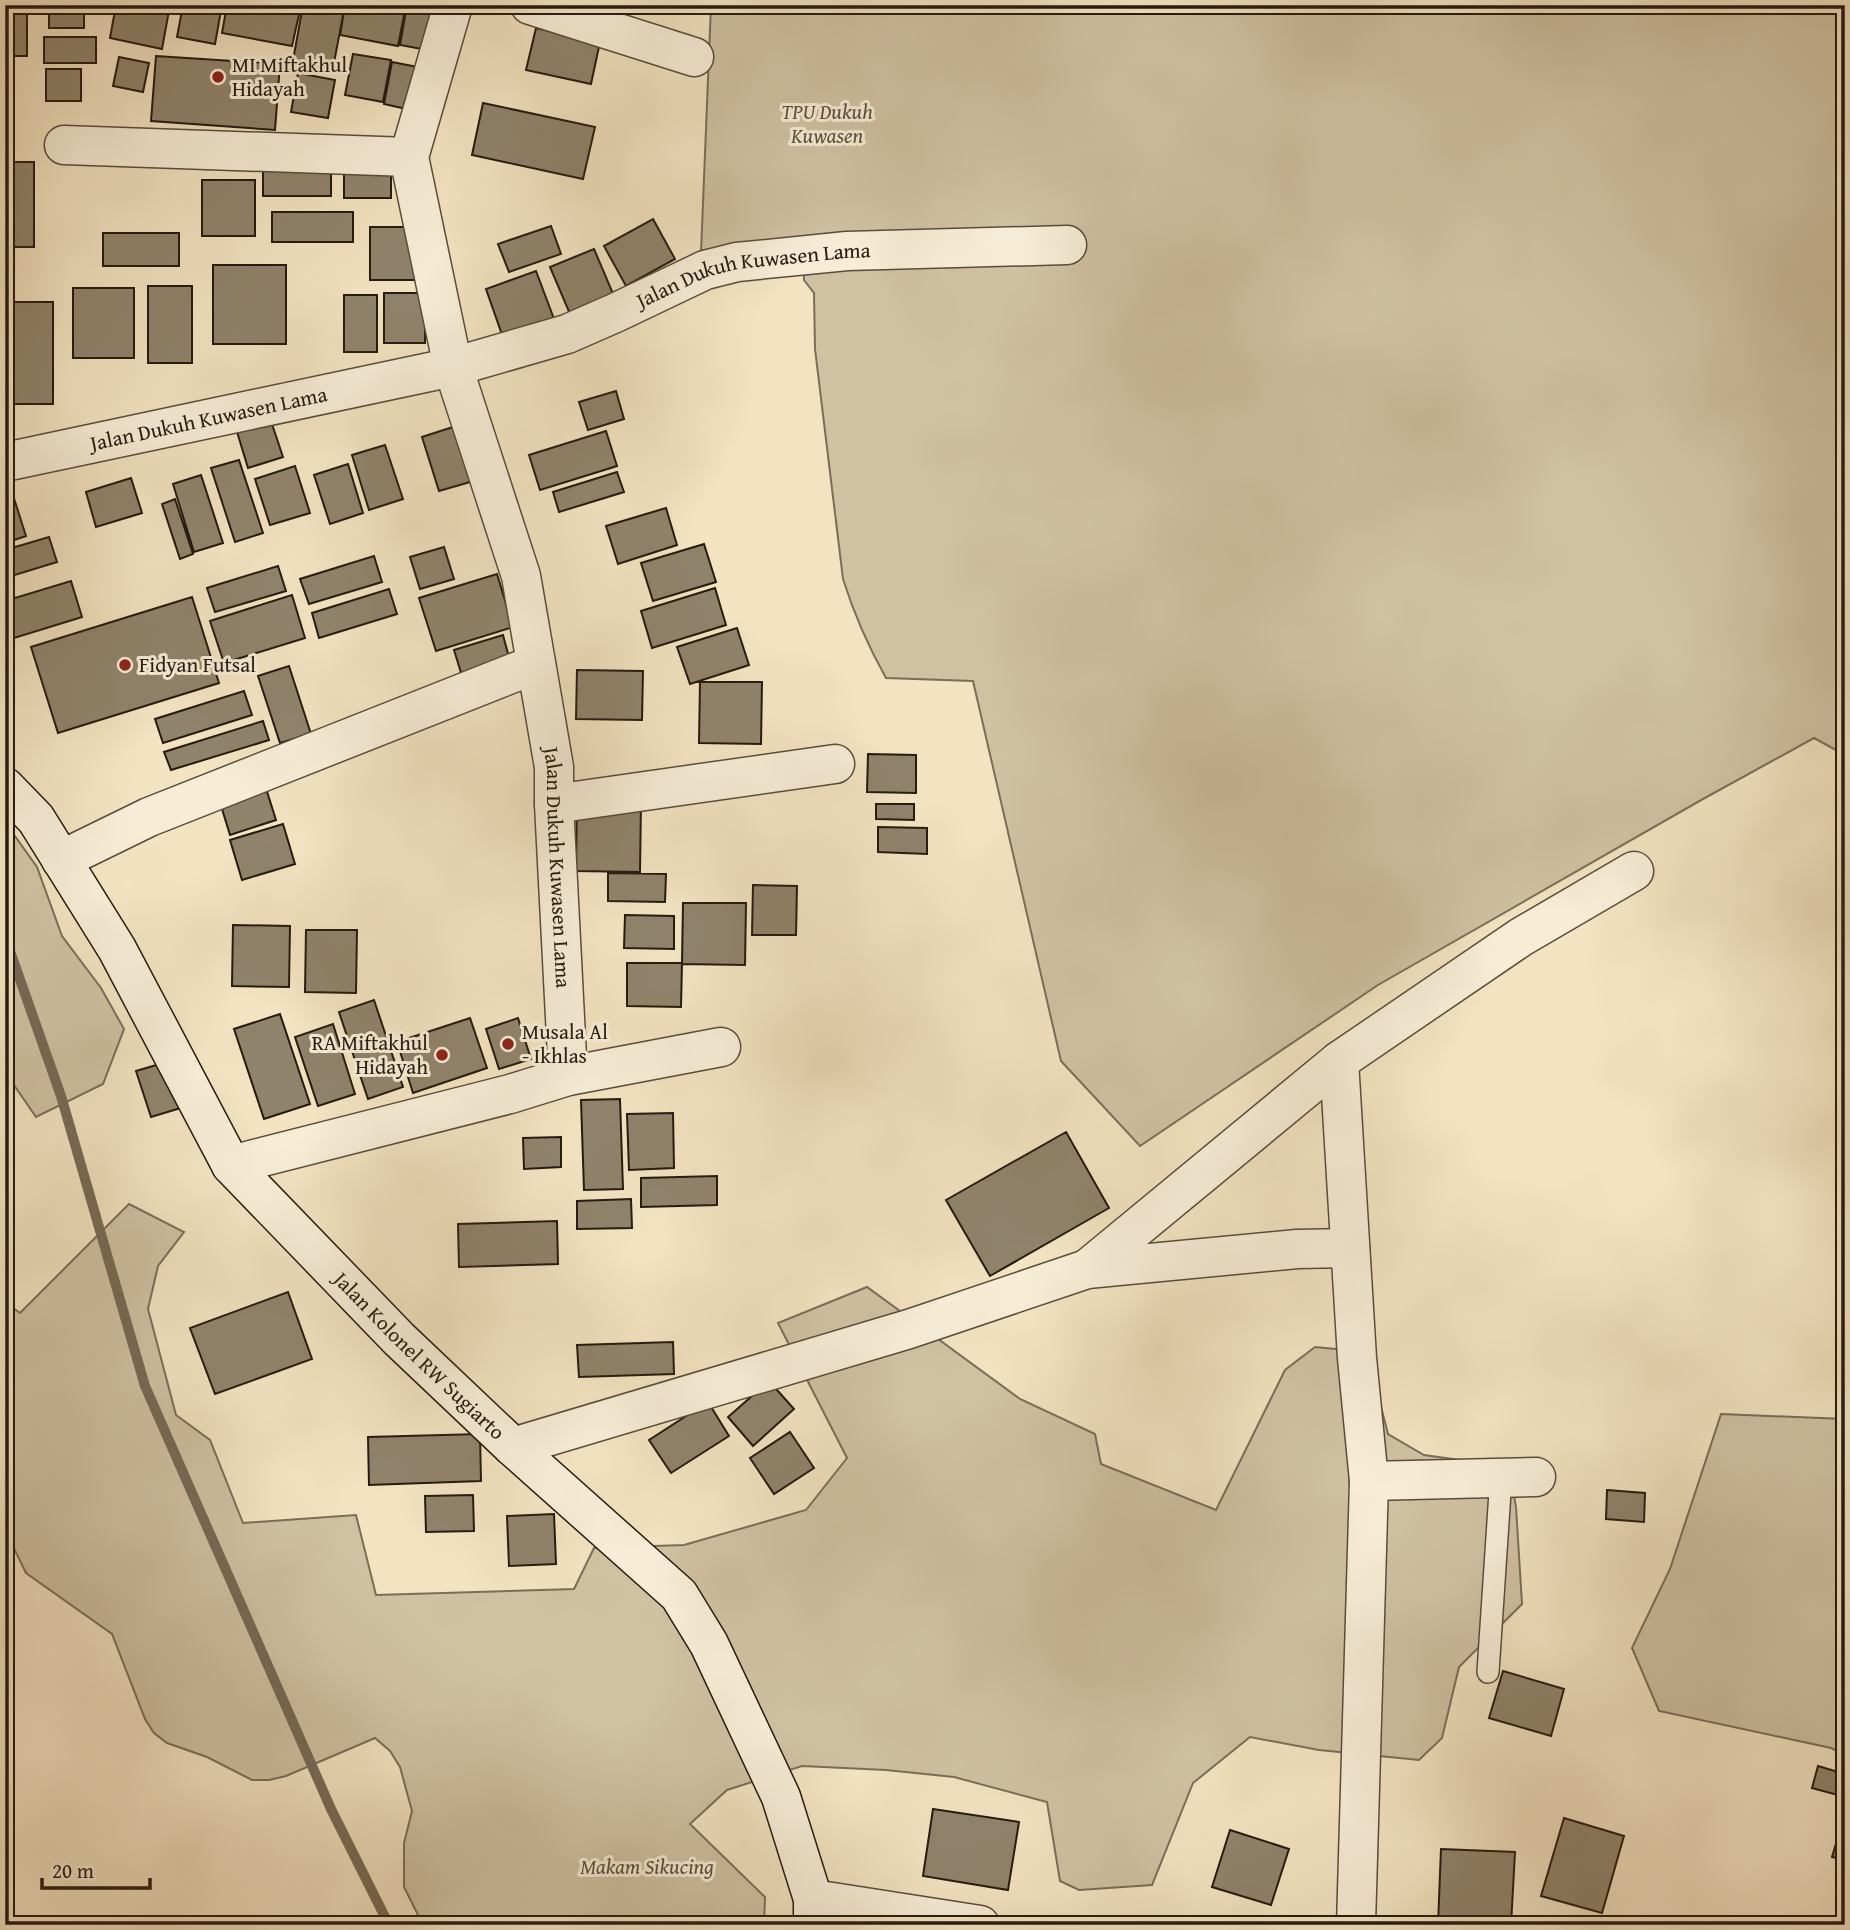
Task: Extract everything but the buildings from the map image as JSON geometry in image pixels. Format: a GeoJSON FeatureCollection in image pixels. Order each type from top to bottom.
{"type":"FeatureCollection","features":[{"type":"Feature","properties":{"kind":"street","name":"Jalan Dukuh Kuwasen Lama"},"geometry":{"type":"LineString","coordinates":[[453,5],[409,157],[453,367],[521,576],[554,767],[568,1076]]}},
{"type":"Feature","properties":{"kind":"street"},"geometry":{"type":"LineString","coordinates":[[530,5],[694,57]]}},
{"type":"Feature","properties":{"kind":"street"},"geometry":{"type":"LineString","coordinates":[[64,145],[409,157]]}},
{"type":"Feature","properties":{"kind":"street","name":"Jalan Dukuh Kuwasen Lama"},"geometry":{"type":"LineString","coordinates":[[5,462],[453,367],[566,334],[705,270],[737,262],[847,251],[1068,245]]}},
{"type":"Feature","properties":{"kind":"street"},"geometry":{"type":"LineString","coordinates":[[61,860],[149,817],[536,664]]}},
{"type":"Feature","properties":{"kind":"street"},"geometry":{"type":"LineString","coordinates":[[554,804],[835,764]]}},
{"type":"Feature","properties":{"kind":"street","name":"Jalan Kolonel RW Sugiarto"},"geometry":{"type":"LineString","coordinates":[[5,787],[36,819],[117,949],[231,1165],[399,1339],[513,1447],[679,1595],[699,1624],[781,1797],[813,1912]]}},
{"type":"Feature","properties":{"kind":"street"},"geometry":{"type":"LineString","coordinates":[[1087,1269],[1339,1061],[1521,937],[1634,871]]}},
{"type":"Feature","properties":{"kind":"street"},"geometry":{"type":"LineString","coordinates":[[231,1165],[537,1087],[568,1076],[722,1047]]}},
{"type":"Feature","properties":{"kind":"street"},"geometry":{"type":"LineString","coordinates":[[1339,1061],[1357,1357],[1369,1481],[1356,1925]]}},
{"type":"Feature","properties":{"kind":"street"},"geometry":{"type":"LineString","coordinates":[[513,1447],[909,1329],[1087,1269],[1297,1249],[1350,1248]]}},
{"type":"Feature","properties":{"kind":"street"},"geometry":{"type":"LineString","coordinates":[[1369,1481],[1518,1477]]}},
{"type":"Feature","properties":{"kind":"street"},"geometry":{"type":"LineString","coordinates":[[813,1912],[980,1925]]}},
{"type":"Feature","properties":{"kind":"lane"},"geometry":{"type":"LineString","coordinates":[[1488,1672],[1518,1477]]}},
{"type":"Feature","properties":{"kind":"green space","name":"TPU Dukuh Kuwasen"},"geometry":{"type":"Polygon","coordinates":[[[711,5],[1845,5],[1845,755],[1814,738],[1703,799],[1378,985],[1140,1146],[1061,1061],[973,681],[886,678],[852,605],[843,579],[815,349],[814,293],[804,280],[803,245],[701,253],[711,5]]]}},
{"type":"Feature","properties":{"kind":"green space"},"geometry":{"type":"Polygon","coordinates":[[[5,822],[37,867],[62,936],[101,988],[124,1029],[103,1084],[36,1117],[5,1072],[5,822]]]}},
{"type":"Feature","properties":{"kind":"green space","name":"Makam Sikucing"},"geometry":{"type":"Polygon","coordinates":[[[129,1204],[184,1232],[158,1266],[148,1309],[176,1415],[210,1440],[243,1523],[356,1515],[376,1595],[574,1589],[594,1548],[684,1545],[806,1510],[847,1458],[778,1323],[867,1287],[1020,1399],[1095,1434],[1101,1464],[1216,1510],[1285,1370],[1315,1347],[1367,1352],[1388,1434],[1424,1455],[1509,1467],[1516,1507],[1522,1604],[1459,1667],[1442,1738],[1419,1760],[1319,1750],[1250,1737],[1193,1783],[1152,1885],[1079,1890],[1060,1881],[1047,1802],[954,1777],[802,1766],[727,1790],[690,1824],[765,1897],[764,1925],[423,1925],[404,1887],[404,1843],[412,1811],[400,1767],[390,1751],[375,1738],[286,1776],[252,1780],[207,1757],[167,1743],[154,1733],[145,1719],[112,1634],[26,1573],[5,1530],[5,1302],[20,1313],[129,1204]]]}},
{"type":"Feature","properties":{"kind":"green space"},"geometry":{"type":"Polygon","coordinates":[[[1721,1414],[1845,1419],[1845,1755],[1831,1748],[1659,1711],[1632,1648],[1670,1569],[1721,1414]]]}},
{"type":"Feature","properties":{"kind":"waterway"},"geometry":{"type":"LineString","coordinates":[[5,937],[61,1096],[145,1386],[331,1809],[389,1925]]}},
{"type":"Feature","properties":{"kind":"place","name":"MI Miftakhul Hidayah"},"geometry":{"type":"Point","coordinates":[218,77]}},
{"type":"Feature","properties":{"kind":"place","name":"Fidyan Futsal"},"geometry":{"type":"Point","coordinates":[125,665]}},
{"type":"Feature","properties":{"kind":"place","name":"Musala Al - Ikhlas"},"geometry":{"type":"Point","coordinates":[508,1044]}},
{"type":"Feature","properties":{"kind":"place","name":"RA Miftakhul Hidayah"},"geometry":{"type":"Point","coordinates":[442,1055]}}]}
